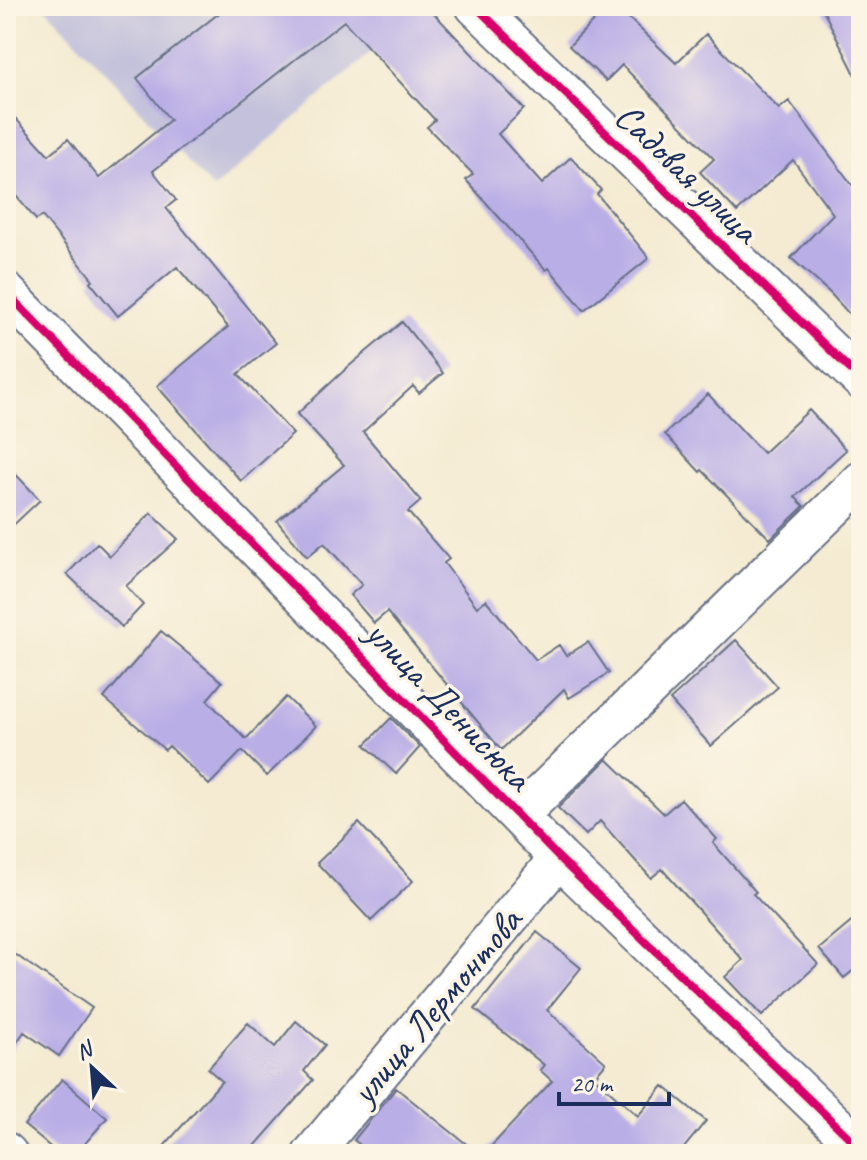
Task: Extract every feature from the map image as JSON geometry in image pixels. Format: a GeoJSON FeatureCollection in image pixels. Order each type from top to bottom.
{"type":"FeatureCollection","features":[{"type":"Feature","properties":{"kind":"street","name":"Садовая улица"},"geometry":{"type":"LineString","coordinates":[[475,6],[861,380]]}},
{"type":"Feature","properties":{"kind":"street","name":"улица Денисюка"},"geometry":{"type":"LineString","coordinates":[[6,292],[559,858],[861,1149]]}},
{"type":"Feature","properties":{"kind":"street"},"geometry":{"type":"LineString","coordinates":[[518,816],[861,481]]}},
{"type":"Feature","properties":{"kind":"street","name":"улица Лермонтова"},"geometry":{"type":"LineString","coordinates":[[312,1154],[559,858]]}},
{"type":"Feature","properties":{"kind":"shaded area"},"geometry":{"type":"Polygon","coordinates":[[[44,6],[425,6],[213,189],[44,6]]]}},
{"type":"Feature","properties":{"kind":"building"},"geometry":{"type":"Polygon","coordinates":[[[228,6],[427,6],[524,109],[498,134],[542,184],[571,157],[601,190],[597,194],[649,258],[584,310],[466,180],[473,174],[427,127],[435,120],[344,21],[153,171],[176,200],[166,208],[276,343],[238,374],[293,434],[241,481],[157,386],[228,327],[177,267],[118,316],[42,216],[36,220],[6,184],[6,108],[49,155],[68,139],[99,178],[170,120],[137,78],[228,6]]]}},
{"type":"Feature","properties":{"kind":"building"},"geometry":{"type":"Polygon","coordinates":[[[608,6],[616,6],[676,63],[706,34],[779,109],[789,101],[856,190],[861,185],[861,327],[830,293],[791,258],[833,214],[793,160],[737,212],[700,172],[714,159],[622,65],[606,81],[569,46],[608,6]]]}},
{"type":"Feature","properties":{"kind":"building"},"geometry":{"type":"Polygon","coordinates":[[[821,6],[861,6],[861,86],[821,6]]]}},
{"type":"Feature","properties":{"kind":"building"},"geometry":{"type":"Polygon","coordinates":[[[402,322],[443,373],[419,393],[413,386],[363,432],[421,501],[408,512],[449,559],[444,563],[477,607],[486,600],[536,660],[559,645],[566,656],[588,642],[609,673],[569,698],[564,689],[501,750],[387,612],[374,623],[350,595],[362,585],[324,543],[307,557],[277,521],[344,465],[297,414],[402,322]]]}},
{"type":"Feature","properties":{"kind":"building"},"geometry":{"type":"Polygon","coordinates":[[[708,394],[763,453],[809,410],[846,450],[795,497],[804,506],[770,539],[665,434],[708,394]]]}},
{"type":"Feature","properties":{"kind":"building"},"geometry":{"type":"Polygon","coordinates":[[[6,464],[40,500],[6,532],[6,464]]]}},
{"type":"Feature","properties":{"kind":"building"},"geometry":{"type":"Polygon","coordinates":[[[151,513],[178,539],[126,586],[143,605],[122,627],[67,574],[97,543],[110,556],[151,513]]]}},
{"type":"Feature","properties":{"kind":"building"},"geometry":{"type":"Polygon","coordinates":[[[161,631],[222,682],[207,700],[246,739],[286,697],[316,726],[267,776],[242,751],[209,785],[169,746],[165,750],[104,698],[161,631]]]}},
{"type":"Feature","properties":{"kind":"building"},"geometry":{"type":"Polygon","coordinates":[[[736,640],[778,687],[711,746],[670,700],[736,640]]]}},
{"type":"Feature","properties":{"kind":"building"},"geometry":{"type":"Polygon","coordinates":[[[391,718],[420,747],[396,774],[365,745],[391,718]]]}},
{"type":"Feature","properties":{"kind":"building"},"geometry":{"type":"Polygon","coordinates":[[[607,759],[664,814],[681,799],[717,839],[713,843],[756,892],[753,894],[818,964],[762,1016],[725,977],[743,960],[662,869],[651,878],[600,821],[586,835],[558,808],[607,759]]]}},
{"type":"Feature","properties":{"kind":"building"},"geometry":{"type":"Polygon","coordinates":[[[359,823],[413,881],[371,921],[317,863],[359,823]]]}},
{"type":"Feature","properties":{"kind":"building"},"geometry":{"type":"Polygon","coordinates":[[[861,914],[861,964],[844,978],[819,949],[861,914]]]}},
{"type":"Feature","properties":{"kind":"building"},"geometry":{"type":"Polygon","coordinates":[[[537,932],[581,968],[547,1010],[606,1063],[594,1077],[638,1116],[663,1086],[706,1121],[679,1154],[484,1154],[552,1081],[540,1070],[544,1065],[475,1009],[537,932]]]}},
{"type":"Feature","properties":{"kind":"building"},"geometry":{"type":"Polygon","coordinates":[[[6,948],[92,1008],[59,1056],[24,1032],[6,1058],[6,948]]]}},
{"type":"Feature","properties":{"kind":"building"},"geometry":{"type":"Polygon","coordinates":[[[296,1021],[325,1045],[304,1071],[313,1080],[248,1154],[157,1154],[222,1081],[208,1069],[248,1023],[275,1047],[296,1021]]]}},
{"type":"Feature","properties":{"kind":"building"},"geometry":{"type":"Polygon","coordinates":[[[62,1079],[107,1118],[76,1154],[59,1154],[24,1125],[62,1079]]]}},
{"type":"Feature","properties":{"kind":"building"},"geometry":{"type":"Polygon","coordinates":[[[396,1088],[479,1154],[372,1154],[354,1140],[396,1088]]]}},
{"type":"Feature","properties":{"kind":"cycle path"},"geometry":{"type":"LineString","coordinates":[[475,6],[861,380]]}},
{"type":"Feature","properties":{"kind":"cycle path"},"geometry":{"type":"LineString","coordinates":[[6,292],[559,858],[861,1149]]}}]}
